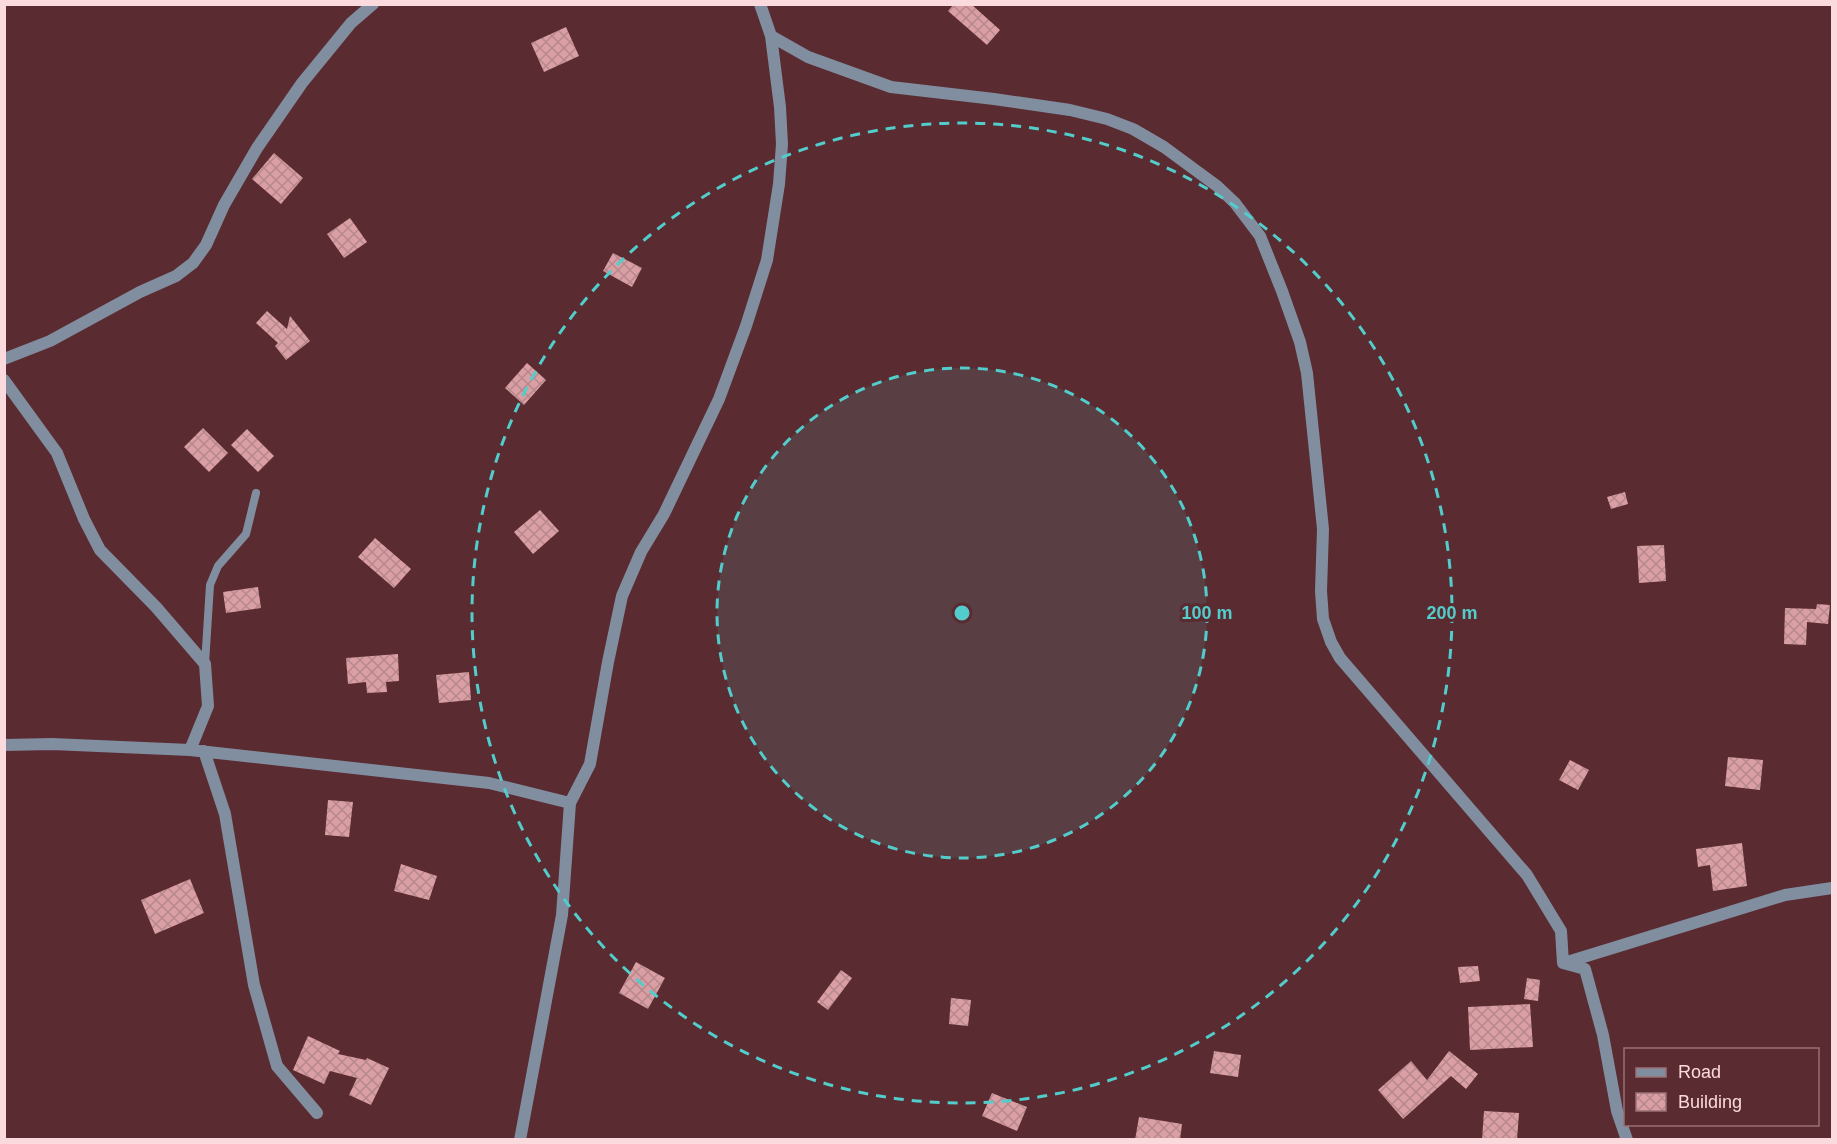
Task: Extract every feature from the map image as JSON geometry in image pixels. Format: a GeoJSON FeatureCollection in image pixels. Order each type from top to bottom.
{"type":"FeatureCollection","features":[{"type":"Feature","properties":{"kind":"street"},"geometry":{"type":"LineString","coordinates":[[4,359],[50,341],[140,292],[176,276],[193,263],[206,245],[224,205],[257,148],[302,82],[351,23],[373,4]]}},
{"type":"Feature","properties":{"kind":"street"},"geometry":{"type":"LineString","coordinates":[[520,1140],[562,915],[570,803],[590,764],[616,622],[630,576],[641,552],[664,514],[719,399],[767,260],[779,184],[782,144],[771,36],[760,4]]}},
{"type":"Feature","properties":{"kind":"street"},"geometry":{"type":"LineString","coordinates":[[771,36],[808,57],[891,87],[1070,110],[1107,119],[1133,129],[1164,147],[1217,186],[1235,203],[1260,236],[1300,342],[1307,373],[1323,529],[1321,591],[1323,619],[1331,642],[1340,658],[1527,875],[1561,931],[1563,963]]}},
{"type":"Feature","properties":{"kind":"street"},"geometry":{"type":"LineString","coordinates":[[4,380],[57,453],[84,519],[100,550],[156,607],[205,664],[208,706],[190,750]]}},
{"type":"Feature","properties":{"kind":"street"},"geometry":{"type":"LineString","coordinates":[[4,745],[52,744],[204,751],[489,783],[570,803]]}},
{"type":"Feature","properties":{"kind":"street"},"geometry":{"type":"LineString","coordinates":[[204,751],[225,814],[254,985],[277,1066],[317,1113]]}},
{"type":"Feature","properties":{"kind":"street"},"geometry":{"type":"LineString","coordinates":[[1563,963],[1785,896],[1833,888]]}},
{"type":"Feature","properties":{"kind":"street"},"geometry":{"type":"LineString","coordinates":[[1563,963],[1585,969],[1603,1035],[1617,1111],[1627,1140]]}},
{"type":"Feature","properties":{"kind":"lane"},"geometry":{"type":"LineString","coordinates":[[205,664],[210,585],[218,566],[246,534],[256,493]]}},
{"type":"Feature","properties":{"kind":"building"},"geometry":{"type":"Polygon","coordinates":[[[954,4],[971,4],[1000,30],[987,45],[948,11],[954,4]]]}},
{"type":"Feature","properties":{"kind":"building"},"geometry":{"type":"Polygon","coordinates":[[[566,27],[579,56],[544,72],[531,43],[566,27]]]}},
{"type":"Feature","properties":{"kind":"building"},"geometry":{"type":"Polygon","coordinates":[[[274,153],[303,178],[281,204],[252,179],[274,153]]]}},
{"type":"Feature","properties":{"kind":"building"},"geometry":{"type":"Polygon","coordinates":[[[350,218],[367,242],[344,258],[327,234],[350,218]]]}},
{"type":"Feature","properties":{"kind":"building"},"geometry":{"type":"Polygon","coordinates":[[[613,253],[642,268],[632,287],[603,271],[613,253]]]}},
{"type":"Feature","properties":{"kind":"building"},"geometry":{"type":"Polygon","coordinates":[[[267,311],[287,329],[290,316],[310,341],[286,360],[275,346],[278,343],[256,323],[267,311]]]}},
{"type":"Feature","properties":{"kind":"building"},"geometry":{"type":"Polygon","coordinates":[[[527,363],[546,380],[524,405],[505,388],[527,363]]]}},
{"type":"Feature","properties":{"kind":"building"},"geometry":{"type":"Polygon","coordinates":[[[203,428],[228,453],[209,472],[184,447],[203,428]]]}},
{"type":"Feature","properties":{"kind":"building"},"geometry":{"type":"Polygon","coordinates":[[[247,429],[274,456],[258,472],[231,445],[247,429]]]}},
{"type":"Feature","properties":{"kind":"building"},"geometry":{"type":"Polygon","coordinates":[[[1625,492],[1628,504],[1611,509],[1607,497],[1625,492]]]}},
{"type":"Feature","properties":{"kind":"building"},"geometry":{"type":"Polygon","coordinates":[[[540,510],[559,531],[533,554],[514,532],[540,510]]]}},
{"type":"Feature","properties":{"kind":"building"},"geometry":{"type":"Polygon","coordinates":[[[375,538],[411,569],[394,588],[358,557],[375,538]]]}},
{"type":"Feature","properties":{"kind":"building"},"geometry":{"type":"Polygon","coordinates":[[[1664,545],[1666,581],[1639,583],[1637,546],[1664,545]]]}},
{"type":"Feature","properties":{"kind":"building"},"geometry":{"type":"Polygon","coordinates":[[[258,587],[261,608],[226,613],[223,592],[258,587]]]}},
{"type":"Feature","properties":{"kind":"building"},"geometry":{"type":"Polygon","coordinates":[[[1817,604],[1830,605],[1828,624],[1807,622],[1806,645],[1784,644],[1785,608],[1816,609],[1817,604]]]}},
{"type":"Feature","properties":{"kind":"building"},"geometry":{"type":"Polygon","coordinates":[[[398,654],[399,681],[386,682],[387,692],[367,693],[366,682],[348,684],[346,658],[398,654]]]}},
{"type":"Feature","properties":{"kind":"building"},"geometry":{"type":"Polygon","coordinates":[[[469,672],[471,700],[439,703],[436,675],[469,672]]]}},
{"type":"Feature","properties":{"kind":"building"},"geometry":{"type":"Polygon","coordinates":[[[1728,757],[1763,760],[1760,790],[1725,786],[1728,757]]]}},
{"type":"Feature","properties":{"kind":"building"},"geometry":{"type":"Polygon","coordinates":[[[1570,760],[1589,770],[1578,790],[1559,780],[1570,760]]]}},
{"type":"Feature","properties":{"kind":"building"},"geometry":{"type":"Polygon","coordinates":[[[328,800],[353,802],[349,837],[325,835],[328,800]]]}},
{"type":"Feature","properties":{"kind":"building"},"geometry":{"type":"Polygon","coordinates":[[[1742,843],[1747,886],[1713,891],[1710,865],[1698,867],[1696,849],[1742,843]]]}},
{"type":"Feature","properties":{"kind":"building"},"geometry":{"type":"Polygon","coordinates":[[[401,864],[437,876],[429,900],[394,891],[401,864]]]}},
{"type":"Feature","properties":{"kind":"building"},"geometry":{"type":"Polygon","coordinates":[[[190,879],[204,913],[155,934],[141,900],[190,879]]]}},
{"type":"Feature","properties":{"kind":"building"},"geometry":{"type":"Polygon","coordinates":[[[636,962],[665,978],[648,1009],[619,993],[636,962]]]}},
{"type":"Feature","properties":{"kind":"building"},"geometry":{"type":"Polygon","coordinates":[[[1478,966],[1480,981],[1460,983],[1458,967],[1478,966]]]}},
{"type":"Feature","properties":{"kind":"building"},"geometry":{"type":"Polygon","coordinates":[[[841,970],[852,978],[828,1010],[817,1002],[841,970]]]}},
{"type":"Feature","properties":{"kind":"building"},"geometry":{"type":"Polygon","coordinates":[[[1527,978],[1540,980],[1538,1001],[1524,999],[1527,978]]]}},
{"type":"Feature","properties":{"kind":"building"},"geometry":{"type":"Polygon","coordinates":[[[951,998],[971,1000],[968,1026],[949,1024],[951,998]]]}},
{"type":"Feature","properties":{"kind":"building"},"geometry":{"type":"Polygon","coordinates":[[[1530,1004],[1533,1047],[1470,1050],[1468,1007],[1530,1004]]]}},
{"type":"Feature","properties":{"kind":"building"},"geometry":{"type":"Polygon","coordinates":[[[308,1036],[340,1051],[338,1054],[366,1060],[367,1058],[389,1068],[371,1105],[349,1095],[357,1078],[330,1071],[324,1084],[293,1070],[308,1036]]]}},
{"type":"Feature","properties":{"kind":"building"},"geometry":{"type":"Polygon","coordinates":[[[1214,1051],[1241,1055],[1238,1077],[1210,1073],[1214,1051]]]}},
{"type":"Feature","properties":{"kind":"building"},"geometry":{"type":"Polygon","coordinates":[[[1449,1051],[1478,1074],[1466,1089],[1451,1076],[1403,1119],[1378,1090],[1411,1061],[1427,1080],[1449,1051]]]}},
{"type":"Feature","properties":{"kind":"building"},"geometry":{"type":"Polygon","coordinates":[[[992,1093],[1027,1107],[1017,1131],[982,1116],[992,1093]]]}},
{"type":"Feature","properties":{"kind":"building"},"geometry":{"type":"Polygon","coordinates":[[[1484,1111],[1519,1113],[1517,1140],[1482,1140],[1484,1111]]]}},
{"type":"Feature","properties":{"kind":"building"},"geometry":{"type":"Polygon","coordinates":[[[1139,1117],[1182,1124],[1180,1140],[1135,1140],[1139,1117]]]}}]}
